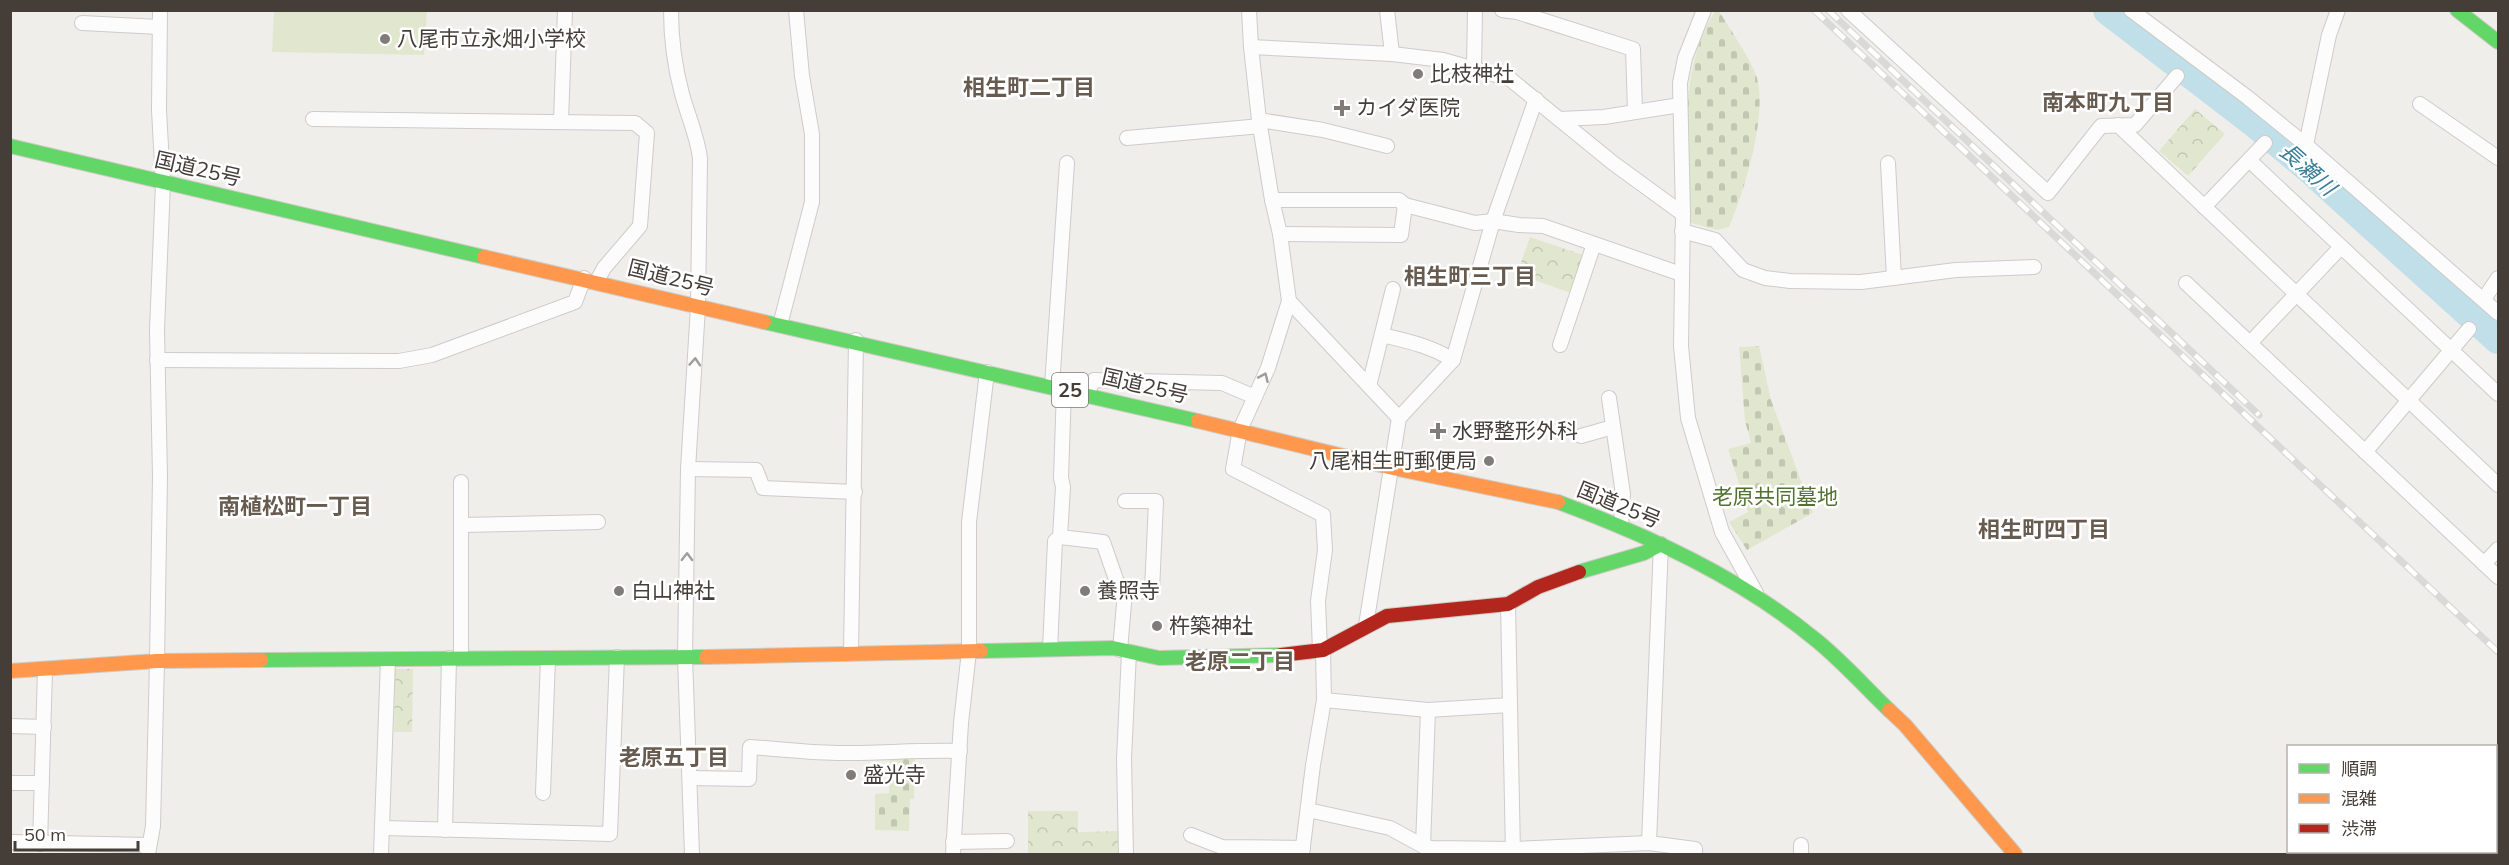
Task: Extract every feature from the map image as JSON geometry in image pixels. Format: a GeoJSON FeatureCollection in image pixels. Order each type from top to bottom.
{"type":"FeatureCollection","features":[{"type":"Feature","properties":{"kind":"main road"},"geometry":{"type":"LineString","coordinates":[[2457,10],[2499,42]]}},
{"type":"Feature","properties":{"kind":"main road","name":"国道25号"},"geometry":{"type":"LineString","coordinates":[[10,146],[698,307],[856,340],[1058,387],[1393,468],[1554,501],[1661,544],[1759,599],[1816,640],[1905,725],[2015,855]]}},
{"type":"Feature","properties":{"kind":"main road"},"geometry":{"type":"LineString","coordinates":[[10,671],[157,661],[685,657],[1050,649],[1125,651],[1159,658],[1267,657],[1322,650],[1387,616],[1508,604],[1538,587],[1567,575],[1644,554],[1661,544]]}},
{"type":"Feature","properties":{"kind":"street"},"geometry":{"type":"LineString","coordinates":[[10,842],[148,850],[153,826],[159,477],[157,360],[163,183],[159,110],[160,10]]}},
{"type":"Feature","properties":{"kind":"street"},"geometry":{"type":"LineString","coordinates":[[561,121],[565,10]]}},
{"type":"Feature","properties":{"kind":"street"},"geometry":{"type":"LineString","coordinates":[[671,10],[673,44],[682,94],[697,136],[700,158],[698,307],[688,469],[685,657],[692,855]]}},
{"type":"Feature","properties":{"kind":"street"},"geometry":{"type":"LineString","coordinates":[[780,325],[812,202],[812,134],[802,76],[796,10]]}},
{"type":"Feature","properties":{"kind":"street"},"geometry":{"type":"LineString","coordinates":[[1191,835],[1222,847],[1303,851],[1324,700],[1318,602],[1325,550],[1323,515],[1233,469],[1240,430],[1268,368],[1288,301],[1280,234],[1272,200],[1260,123],[1249,10]]}},
{"type":"Feature","properties":{"kind":"street"},"geometry":{"type":"LineString","coordinates":[[1387,10],[1392,54]]}},
{"type":"Feature","properties":{"kind":"street"},"geometry":{"type":"LineString","coordinates":[[1473,68],[1475,10]]}},
{"type":"Feature","properties":{"kind":"street"},"geometry":{"type":"LineString","coordinates":[[1502,10],[1517,11],[1634,49],[1635,111]]}},
{"type":"Feature","properties":{"kind":"street"},"geometry":{"type":"LineString","coordinates":[[1704,10],[1685,58],[1680,83],[1683,214],[1681,346],[1688,418],[1722,532],[1759,599]]}},
{"type":"Feature","properties":{"kind":"street"},"geometry":{"type":"LineString","coordinates":[[1848,10],[2048,193],[2101,126],[2135,124],[2177,76]]}},
{"type":"Feature","properties":{"kind":"street"},"geometry":{"type":"LineString","coordinates":[[2131,10],[2247,97],[2306,145],[2499,313]]}},
{"type":"Feature","properties":{"kind":"street"},"geometry":{"type":"LineString","coordinates":[[2306,145],[2329,35],[2338,10]]}},
{"type":"Feature","properties":{"kind":"street"},"geometry":{"type":"LineString","coordinates":[[82,23],[159,27]]}},
{"type":"Feature","properties":{"kind":"street"},"geometry":{"type":"LineString","coordinates":[[1251,47],[1392,54],[1443,60],[1510,79],[1613,163],[1683,214]]}},
{"type":"Feature","properties":{"kind":"street"},"geometry":{"type":"LineString","coordinates":[[1366,625],[1393,468],[1399,418],[1453,360],[1493,221],[1536,99]]}},
{"type":"Feature","properties":{"kind":"street"},"geometry":{"type":"LineString","coordinates":[[2420,104],[2499,158]]}},
{"type":"Feature","properties":{"kind":"street"},"geometry":{"type":"LineString","coordinates":[[1559,118],[1604,117],[1680,105]]}},
{"type":"Feature","properties":{"kind":"street"},"geometry":{"type":"LineString","coordinates":[[157,360],[399,361],[432,355],[574,302],[590,280],[604,268],[640,226],[647,133],[635,123],[313,119]]}},
{"type":"Feature","properties":{"kind":"street"},"geometry":{"type":"LineString","coordinates":[[1127,138],[1260,123],[1323,130],[1388,146]]}},
{"type":"Feature","properties":{"kind":"street"},"geometry":{"type":"LineString","coordinates":[[2118,125],[2499,485]]}},
{"type":"Feature","properties":{"kind":"street"},"geometry":{"type":"LineString","coordinates":[[2204,207],[2265,143]]}},
{"type":"Feature","properties":{"kind":"street"},"geometry":{"type":"LineString","coordinates":[[2249,160],[2499,394]]}},
{"type":"Feature","properties":{"kind":"street"},"geometry":{"type":"LineString","coordinates":[[1888,163],[1894,278]]}},
{"type":"Feature","properties":{"kind":"street"},"geometry":{"type":"LineString","coordinates":[[1060,537],[1064,487],[1060,478],[1058,387],[1067,164]]}},
{"type":"Feature","properties":{"kind":"street"},"geometry":{"type":"LineString","coordinates":[[1272,200],[1399,200],[1405,205],[1475,223],[1493,221],[1543,226],[1682,274]]}},
{"type":"Feature","properties":{"kind":"street"},"geometry":{"type":"LineString","coordinates":[[1280,234],[1401,235],[1405,205]]}},
{"type":"Feature","properties":{"kind":"street"},"geometry":{"type":"LineString","coordinates":[[1682,231],[1715,240],[1743,270],[1765,278],[1790,281],[1849,282],[1956,270],[2034,267]]}},
{"type":"Feature","properties":{"kind":"street"},"geometry":{"type":"LineString","coordinates":[[1560,345],[1594,244]]}},
{"type":"Feature","properties":{"kind":"street"},"geometry":{"type":"LineString","coordinates":[[2250,343],[2341,247]]}},
{"type":"Feature","properties":{"kind":"street"},"geometry":{"type":"LineString","coordinates":[[2484,300],[2499,278]]}},
{"type":"Feature","properties":{"kind":"street"},"geometry":{"type":"LineString","coordinates":[[2186,283],[2499,577]]}},
{"type":"Feature","properties":{"kind":"street"},"geometry":{"type":"LineString","coordinates":[[1368,386],[1393,289]]}},
{"type":"Feature","properties":{"kind":"street"},"geometry":{"type":"LineString","coordinates":[[1288,301],[1399,418]]}},
{"type":"Feature","properties":{"kind":"street"},"geometry":{"type":"LineString","coordinates":[[2365,452],[2469,329]]}},
{"type":"Feature","properties":{"kind":"street"},"geometry":{"type":"LineString","coordinates":[[1382,335],[1428,347],[1453,360]]}},
{"type":"Feature","properties":{"kind":"street"},"geometry":{"type":"LineString","coordinates":[[851,654],[856,340]]}},
{"type":"Feature","properties":{"kind":"street"},"geometry":{"type":"LineString","coordinates":[[987,372],[969,522],[969,651],[953,848],[1007,841]]}},
{"type":"Feature","properties":{"kind":"street"},"geometry":{"type":"LineString","coordinates":[[1086,394],[1094,380],[1222,383],[1255,397]]}},
{"type":"Feature","properties":{"kind":"street"},"geometry":{"type":"LineString","coordinates":[[1609,398],[1623,494],[1621,526]]}},
{"type":"Feature","properties":{"kind":"street"},"geometry":{"type":"LineString","coordinates":[[1581,436],[1613,427]]}},
{"type":"Feature","properties":{"kind":"street"},"geometry":{"type":"LineString","coordinates":[[688,469],[756,470],[763,488],[855,492]]}},
{"type":"Feature","properties":{"kind":"street"},"geometry":{"type":"LineString","coordinates":[[445,830],[455,658],[461,482]]}},
{"type":"Feature","properties":{"kind":"street"},"geometry":{"type":"LineString","coordinates":[[1050,649],[1055,541],[1060,537],[1103,542],[1119,588],[1125,592],[1152,591],[1156,501],[1125,501]]}},
{"type":"Feature","properties":{"kind":"street"},"geometry":{"type":"LineString","coordinates":[[461,525],[597,522]]}},
{"type":"Feature","properties":{"kind":"street"},"geometry":{"type":"LineString","coordinates":[[1650,843],[1661,544]]}},
{"type":"Feature","properties":{"kind":"street"},"geometry":{"type":"LineString","coordinates":[[2484,564],[2499,549]]}},
{"type":"Feature","properties":{"kind":"street"},"geometry":{"type":"LineString","coordinates":[[1125,592],[1126,855]]}},
{"type":"Feature","properties":{"kind":"street"},"geometry":{"type":"LineString","coordinates":[[1508,604],[1513,852]]}},
{"type":"Feature","properties":{"kind":"street"},"geometry":{"type":"LineString","coordinates":[[383,828],[610,834],[617,657]]}},
{"type":"Feature","properties":{"kind":"street"},"geometry":{"type":"LineString","coordinates":[[543,793],[548,658]]}},
{"type":"Feature","properties":{"kind":"street"},"geometry":{"type":"LineString","coordinates":[[381,855],[388,659]]}},
{"type":"Feature","properties":{"kind":"street"},"geometry":{"type":"LineString","coordinates":[[40,844],[45,670]]}},
{"type":"Feature","properties":{"kind":"street"},"geometry":{"type":"LineString","coordinates":[[1324,700],[1428,710],[1510,705]]}},
{"type":"Feature","properties":{"kind":"street"},"geometry":{"type":"LineString","coordinates":[[1423,846],[1428,710]]}},
{"type":"Feature","properties":{"kind":"street"},"geometry":{"type":"LineString","coordinates":[[10,726],[44,727]]}},
{"type":"Feature","properties":{"kind":"street"},"geometry":{"type":"LineString","coordinates":[[690,778],[749,779],[750,747],[841,753],[904,753],[917,749],[960,751]]}},
{"type":"Feature","properties":{"kind":"street"},"geometry":{"type":"LineString","coordinates":[[10,783],[42,783]]}},
{"type":"Feature","properties":{"kind":"street"},"geometry":{"type":"LineString","coordinates":[[1308,810],[1390,828],[1423,846],[1513,852],[1650,843],[1695,849],[1695,855]]}},
{"type":"Feature","properties":{"kind":"green space"},"geometry":{"type":"Polygon","coordinates":[[[274,11],[427,11],[424,55],[272,52],[274,11]]]}},
{"type":"Feature","properties":{"kind":"green space"},"geometry":{"type":"Polygon","coordinates":[[[1715,11],[1719,11],[1753,67],[1759,91],[1757,130],[1748,174],[1729,227],[1717,230],[1691,223],[1687,141],[1689,88],[1694,62],[1702,36],[1715,11]]]}},
{"type":"Feature","properties":{"kind":"green space"},"geometry":{"type":"Polygon","coordinates":[[[2195,109],[2225,134],[2188,176],[2159,151],[2195,109]]]}},
{"type":"Feature","properties":{"kind":"green space"},"geometry":{"type":"Polygon","coordinates":[[[1530,237],[1583,255],[1571,293],[1517,274],[1530,237]]]}},
{"type":"Feature","properties":{"kind":"green space","name":"老原共同墓地"},"geometry":{"type":"Polygon","coordinates":[[[1759,346],[1771,400],[1813,513],[1747,550],[1729,522],[1748,512],[1728,449],[1751,443],[1745,421],[1739,347],[1759,346]]]}},
{"type":"Feature","properties":{"kind":"green space"},"geometry":{"type":"Polygon","coordinates":[[[395,669],[413,669],[412,732],[394,732],[395,669]]]}},
{"type":"Feature","properties":{"kind":"green space"},"geometry":{"type":"Polygon","coordinates":[[[890,756],[915,756],[914,799],[910,799],[909,831],[875,830],[875,794],[889,793],[890,756]]]}},
{"type":"Feature","properties":{"kind":"green space"},"geometry":{"type":"Polygon","coordinates":[[[1028,811],[1078,811],[1078,832],[1120,831],[1120,854],[1028,854],[1028,811]]]}},
{"type":"Feature","properties":{"kind":"waterway","name":"長瀬川"},"geometry":{"type":"LineString","coordinates":[[2108,10],[2254,122],[2309,168],[2498,339]]}},
{"type":"Feature","properties":{"kind":"railway"},"geometry":{"type":"LineString","coordinates":[[1814,10],[2498,652]]}},
{"type":"Feature","properties":{"kind":"railway"},"geometry":{"type":"LineString","coordinates":[[1828,10],[2259,415]]}},
{"type":"Feature","properties":{"kind":"traffic: fast"},"geometry":{"type":"LineString","coordinates":[[2457,10],[2498,42]]}},
{"type":"Feature","properties":{"kind":"traffic: fast"},"geometry":{"type":"LineString","coordinates":[[10,146],[484,257]]}},
{"type":"Feature","properties":{"kind":"traffic: fast"},"geometry":{"type":"LineString","coordinates":[[764,322],[1198,421]]}},
{"type":"Feature","properties":{"kind":"traffic: fast"},"geometry":{"type":"LineString","coordinates":[[1558,502],[1660,544],[1693,560],[1756,597],[1787,617],[1826,648],[1889,710]]}},
{"type":"Feature","properties":{"kind":"traffic: fast"},"geometry":{"type":"LineString","coordinates":[[1579,572],[1644,553],[1661,544]]}},
{"type":"Feature","properties":{"kind":"traffic: fast"},"geometry":{"type":"LineString","coordinates":[[981,651],[1113,648],[1159,658],[1281,655]]}},
{"type":"Feature","properties":{"kind":"traffic: fast"},"geometry":{"type":"LineString","coordinates":[[261,660],[706,657]]}},
{"type":"Feature","properties":{"kind":"traffic: slow"},"geometry":{"type":"LineString","coordinates":[[484,257],[764,322]]}},
{"type":"Feature","properties":{"kind":"traffic: slow"},"geometry":{"type":"LineString","coordinates":[[1198,421],[1393,468],[1558,502]]}},
{"type":"Feature","properties":{"kind":"traffic: slow"},"geometry":{"type":"LineString","coordinates":[[706,657],[981,651]]}},
{"type":"Feature","properties":{"kind":"traffic: slow"},"geometry":{"type":"LineString","coordinates":[[10,671],[157,661],[261,660]]}},
{"type":"Feature","properties":{"kind":"traffic: slow"},"geometry":{"type":"LineString","coordinates":[[1889,710],[1905,725],[2015,854]]}},
{"type":"Feature","properties":{"kind":"traffic: jam"},"geometry":{"type":"LineString","coordinates":[[1281,655],[1323,650],[1387,616],[1508,604],[1538,587],[1579,572]]}},
{"type":"Feature","properties":{"kind":"place","name":"八尾市立永畑小学校"},"geometry":{"type":"Point","coordinates":[385,39]}},
{"type":"Feature","properties":{"kind":"place","name":"比枝神社"},"geometry":{"type":"Point","coordinates":[1418,74]}},
{"type":"Feature","properties":{"kind":"place","name":"カイダ医院"},"geometry":{"type":"Point","coordinates":[1342,108]}},
{"type":"Feature","properties":{"kind":"place","name":"水野整形外科"},"geometry":{"type":"Point","coordinates":[1438,431]}},
{"type":"Feature","properties":{"kind":"place","name":"八尾相生町郵便局"},"geometry":{"type":"Point","coordinates":[1489,461]}},
{"type":"Feature","properties":{"kind":"place","name":"白山神社"},"geometry":{"type":"Point","coordinates":[619,591]}},
{"type":"Feature","properties":{"kind":"place","name":"養照寺"},"geometry":{"type":"Point","coordinates":[1085,591]}},
{"type":"Feature","properties":{"kind":"place","name":"杵築神社"},"geometry":{"type":"Point","coordinates":[1157,626]}},
{"type":"Feature","properties":{"kind":"place","name":"盛光寺"},"geometry":{"type":"Point","coordinates":[851,775]}},
{"type":"Feature","properties":{"kind":"district","name":"相生町二丁目"},"geometry":{"type":"Point","coordinates":[1029,87]}},
{"type":"Feature","properties":{"kind":"district","name":"南本町九丁目"},"geometry":{"type":"Point","coordinates":[2108,102]}},
{"type":"Feature","properties":{"kind":"district","name":"相生町三丁目"},"geometry":{"type":"Point","coordinates":[1470,276]}},
{"type":"Feature","properties":{"kind":"district","name":"南植松町一丁目"},"geometry":{"type":"Point","coordinates":[295,506]}},
{"type":"Feature","properties":{"kind":"district","name":"相生町四丁目"},"geometry":{"type":"Point","coordinates":[2044,529]}},
{"type":"Feature","properties":{"kind":"district","name":"老原二丁目"},"geometry":{"type":"Point","coordinates":[1240,661]}},
{"type":"Feature","properties":{"kind":"district","name":"老原五丁目"},"geometry":{"type":"Point","coordinates":[674,757]}}]}
